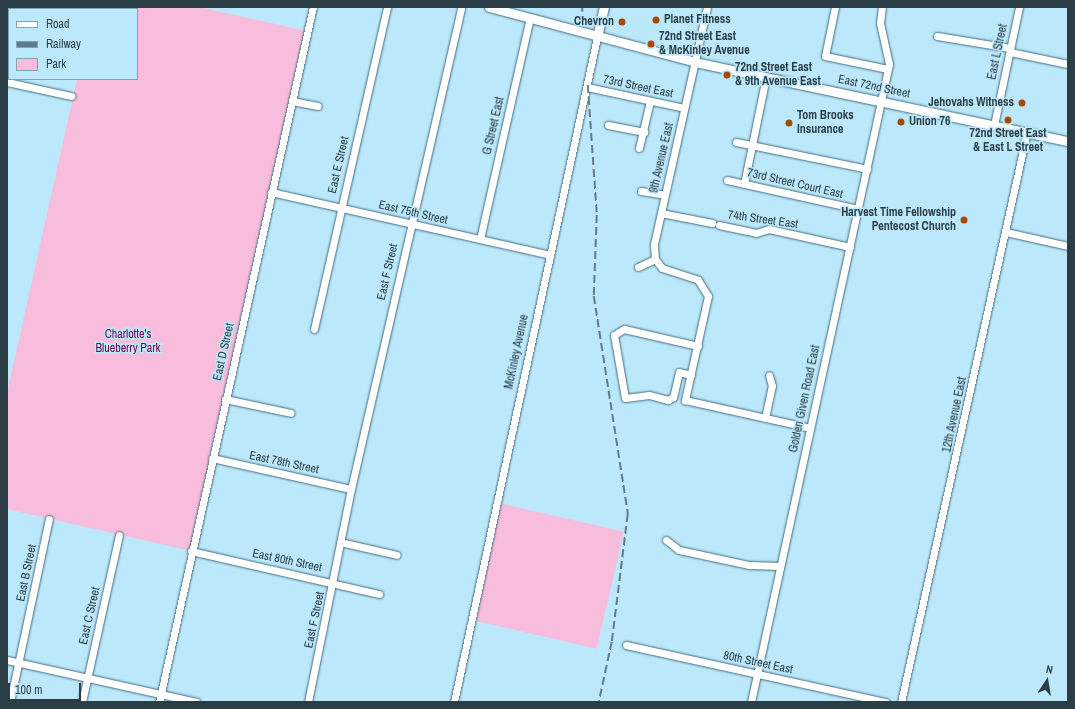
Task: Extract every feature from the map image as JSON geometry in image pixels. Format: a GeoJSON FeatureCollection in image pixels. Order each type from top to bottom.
{"type":"FeatureCollection","features":[{"type":"Feature","properties":{"kind":"main road","name":"East 72nd Street"},"geometry":{"type":"LineString","coordinates":[[489,7],[695,62],[1068,142]]}},
{"type":"Feature","properties":{"kind":"main road","name":"McKinley Avenue"},"geometry":{"type":"LineString","coordinates":[[598,37],[604,7]]}},
{"type":"Feature","properties":{"kind":"street","name":"East D Street"},"geometry":{"type":"LineString","coordinates":[[159,702],[191,551],[313,7]]}},
{"type":"Feature","properties":{"kind":"street","name":"East E Street"},"geometry":{"type":"LineString","coordinates":[[314,329],[387,7]]}},
{"type":"Feature","properties":{"kind":"street","name":"East F Street"},"geometry":{"type":"LineString","coordinates":[[308,702],[351,489],[410,223],[461,7]]}},
{"type":"Feature","properties":{"kind":"street","name":"9th Avenue East"},"geometry":{"type":"LineString","coordinates":[[655,259],[661,212],[707,7]]}},
{"type":"Feature","properties":{"kind":"street"},"geometry":{"type":"LineString","coordinates":[[836,7],[825,56],[888,69]]}},
{"type":"Feature","properties":{"kind":"street","name":"Golden Given Road East"},"geometry":{"type":"LineString","coordinates":[[751,702],[888,69],[889,54],[880,23],[882,7]]}},
{"type":"Feature","properties":{"kind":"street","name":"East L Street"},"geometry":{"type":"LineString","coordinates":[[994,125],[1020,7]]}},
{"type":"Feature","properties":{"kind":"street","name":"G Street East"},"geometry":{"type":"LineString","coordinates":[[480,239],[530,18]]}},
{"type":"Feature","properties":{"kind":"street"},"geometry":{"type":"LineString","coordinates":[[937,36],[1010,50],[1068,64]]}},
{"type":"Feature","properties":{"kind":"street","name":"McKinley Avenue"},"geometry":{"type":"LineString","coordinates":[[454,702],[598,37]]}},
{"type":"Feature","properties":{"kind":"street"},"geometry":{"type":"LineString","coordinates":[[744,184],[766,77]]}},
{"type":"Feature","properties":{"kind":"street"},"geometry":{"type":"LineString","coordinates":[[7,82],[70,96]]}},
{"type":"Feature","properties":{"kind":"street","name":"73rd Street East"},"geometry":{"type":"LineString","coordinates":[[587,87],[684,108]]}},
{"type":"Feature","properties":{"kind":"street"},"geometry":{"type":"LineString","coordinates":[[292,101],[318,106]]}},
{"type":"Feature","properties":{"kind":"street"},"geometry":{"type":"LineString","coordinates":[[639,148],[644,132],[650,101]]}},
{"type":"Feature","properties":{"kind":"street"},"geometry":{"type":"LineString","coordinates":[[608,125],[644,132]]}},
{"type":"Feature","properties":{"kind":"street","name":"12th Avenue East"},"geometry":{"type":"LineString","coordinates":[[901,702],[1027,132]]}},
{"type":"Feature","properties":{"kind":"street"},"geometry":{"type":"LineString","coordinates":[[736,142],[867,169]]}},
{"type":"Feature","properties":{"kind":"street","name":"73rd Street Court East"},"geometry":{"type":"LineString","coordinates":[[727,180],[858,209]]}},
{"type":"Feature","properties":{"kind":"street"},"geometry":{"type":"LineString","coordinates":[[641,190],[665,195]]}},
{"type":"Feature","properties":{"kind":"street","name":"East 75th Street"},"geometry":{"type":"LineString","coordinates":[[271,192],[550,255]]}},
{"type":"Feature","properties":{"kind":"street","name":"74th Street East"},"geometry":{"type":"LineString","coordinates":[[661,212],[756,232],[769,230],[850,247]]}},
{"type":"Feature","properties":{"kind":"street"},"geometry":{"type":"LineString","coordinates":[[1006,232],[1068,246]]}},
{"type":"Feature","properties":{"kind":"street"},"geometry":{"type":"LineString","coordinates":[[638,267],[655,259],[666,271],[693,278],[704,288],[707,301],[685,400],[810,428]]}},
{"type":"Feature","properties":{"kind":"street"},"geometry":{"type":"LineString","coordinates":[[691,375],[680,372],[673,397],[668,400],[649,395],[625,398],[615,344],[616,331],[629,330],[698,346]]}},
{"type":"Feature","properties":{"kind":"street"},"geometry":{"type":"LineString","coordinates":[[765,418],[772,386],[769,375]]}},
{"type":"Feature","properties":{"kind":"street"},"geometry":{"type":"LineString","coordinates":[[225,398],[291,413]]}},
{"type":"Feature","properties":{"kind":"street","name":"East 78th Street"},"geometry":{"type":"LineString","coordinates":[[212,458],[351,489]]}},
{"type":"Feature","properties":{"kind":"street","name":"East B Street"},"geometry":{"type":"LineString","coordinates":[[10,702],[49,519]]}},
{"type":"Feature","properties":{"kind":"street","name":"East C Street"},"geometry":{"type":"LineString","coordinates":[[82,702],[119,535]]}},
{"type":"Feature","properties":{"kind":"street"},"geometry":{"type":"LineString","coordinates":[[666,540],[679,550],[749,565],[780,566]]}},
{"type":"Feature","properties":{"kind":"street"},"geometry":{"type":"LineString","coordinates":[[340,542],[397,555]]}},
{"type":"Feature","properties":{"kind":"street","name":"East 80th Street"},"geometry":{"type":"LineString","coordinates":[[191,551],[332,582],[379,594]]}},
{"type":"Feature","properties":{"kind":"street","name":"80th Street East"},"geometry":{"type":"LineString","coordinates":[[626,645],[886,702]]}},
{"type":"Feature","properties":{"kind":"street"},"geometry":{"type":"LineString","coordinates":[[7,660],[196,702]]}},
{"type":"Feature","properties":{"kind":"green space","name":"Charlotte's Blueberry Park"},"geometry":{"type":"Polygon","coordinates":[[[94,7],[199,7],[307,31],[191,551],[7,509],[7,393],[77,80],[138,80],[138,8],[94,7]]]}},
{"type":"Feature","properties":{"kind":"green space"},"geometry":{"type":"Polygon","coordinates":[[[499,503],[624,532],[597,649],[472,620],[499,503]]]}},
{"type":"Feature","properties":{"kind":"railway"},"geometry":{"type":"LineString","coordinates":[[582,7],[582,12]]}},
{"type":"Feature","properties":{"kind":"railway"},"geometry":{"type":"LineString","coordinates":[[588,85],[597,215],[594,296],[628,514],[612,642],[599,702]]}},
{"type":"Feature","properties":{"kind":"place","name":"Planet Fitness"},"geometry":{"type":"Point","coordinates":[656,20]}},
{"type":"Feature","properties":{"kind":"place","name":"Chevron"},"geometry":{"type":"Point","coordinates":[622,22]}},
{"type":"Feature","properties":{"kind":"place","name":"72nd Street East & McKinley Avenue"},"geometry":{"type":"Point","coordinates":[651,44]}},
{"type":"Feature","properties":{"kind":"place","name":"72nd Street East & 9th Avenue East"},"geometry":{"type":"Point","coordinates":[727,75]}},
{"type":"Feature","properties":{"kind":"place","name":"Jehovahs Witness"},"geometry":{"type":"Point","coordinates":[1022,103]}},
{"type":"Feature","properties":{"kind":"place","name":"72nd Street East & East L Street"},"geometry":{"type":"Point","coordinates":[1008,120]}},
{"type":"Feature","properties":{"kind":"place","name":"Union 76"},"geometry":{"type":"Point","coordinates":[901,122]}},
{"type":"Feature","properties":{"kind":"place","name":"Tom Brooks Insurance"},"geometry":{"type":"Point","coordinates":[789,123]}},
{"type":"Feature","properties":{"kind":"place","name":"Harvest Time Fellowship Pentecost Church"},"geometry":{"type":"Point","coordinates":[964,220]}}]}
